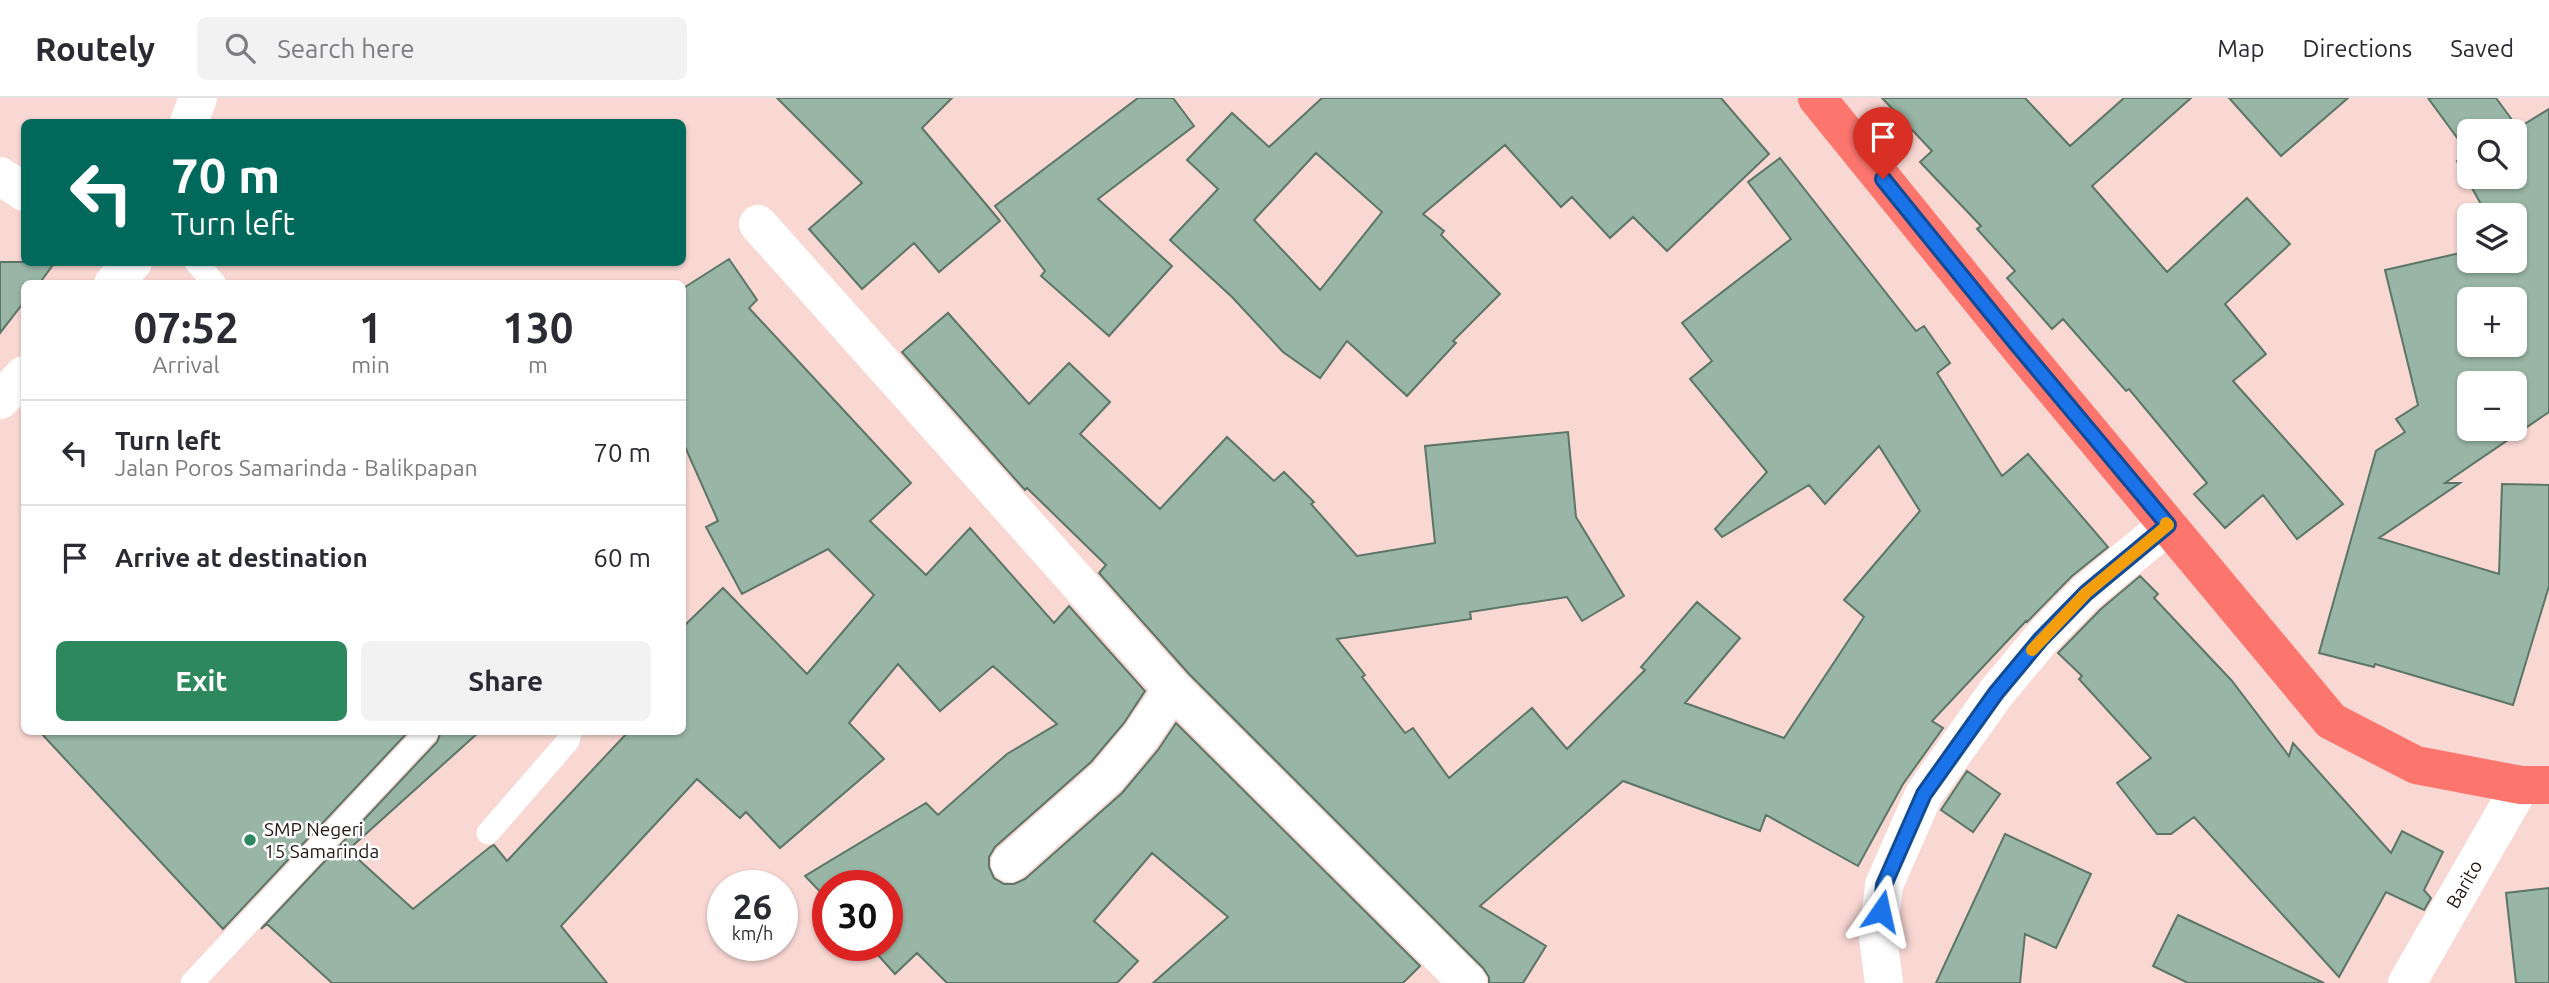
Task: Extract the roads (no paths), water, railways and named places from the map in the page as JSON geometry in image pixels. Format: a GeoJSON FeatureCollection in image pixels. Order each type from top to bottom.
{"type":"FeatureCollection","features":[{"type":"Feature","properties":{"kind":"highway"},"geometry":{"type":"LineString","coordinates":[[1817,98],[2015,342],[2331,721],[2416,765],[2535,785]]}},
{"type":"Feature","properties":{"kind":"street"},"geometry":{"type":"LineString","coordinates":[[189,119],[198,98]]}},
{"type":"Feature","properties":{"kind":"street"},"geometry":{"type":"LineString","coordinates":[[0,176],[21,190]]}},
{"type":"Feature","properties":{"kind":"street"},"geometry":{"type":"LineString","coordinates":[[758,224],[1173,690],[1468,983]]}},
{"type":"Feature","properties":{"kind":"street"},"geometry":{"type":"LineString","coordinates":[[0,400],[21,378]]}},
{"type":"Feature","properties":{"kind":"street"},"geometry":{"type":"LineString","coordinates":[[1884,983],[1878,937],[1884,885],[1924,794],[1996,693],[2041,639],[2086,593],[2168,525]]}},
{"type":"Feature","properties":{"kind":"street"},"geometry":{"type":"LineString","coordinates":[[1010,863],[1107,778],[1173,690]]}},
{"type":"Feature","properties":{"kind":"street","name":"Barito"},"geometry":{"type":"LineString","coordinates":[[2407,983],[2535,785]]}},
{"type":"Feature","properties":{"kind":"lane"},"geometry":{"type":"LineString","coordinates":[[199,266],[212,280]]}},
{"type":"Feature","properties":{"kind":"lane"},"geometry":{"type":"LineString","coordinates":[[192,983],[424,735]]}},
{"type":"Feature","properties":{"kind":"lane"},"geometry":{"type":"LineString","coordinates":[[488,834],[568,741],[569,735]]}},
{"type":"Feature","properties":{"kind":"place","name":"SMP Negeri 15 Samarinda"},"geometry":{"type":"Point","coordinates":[250,840]}}]}
